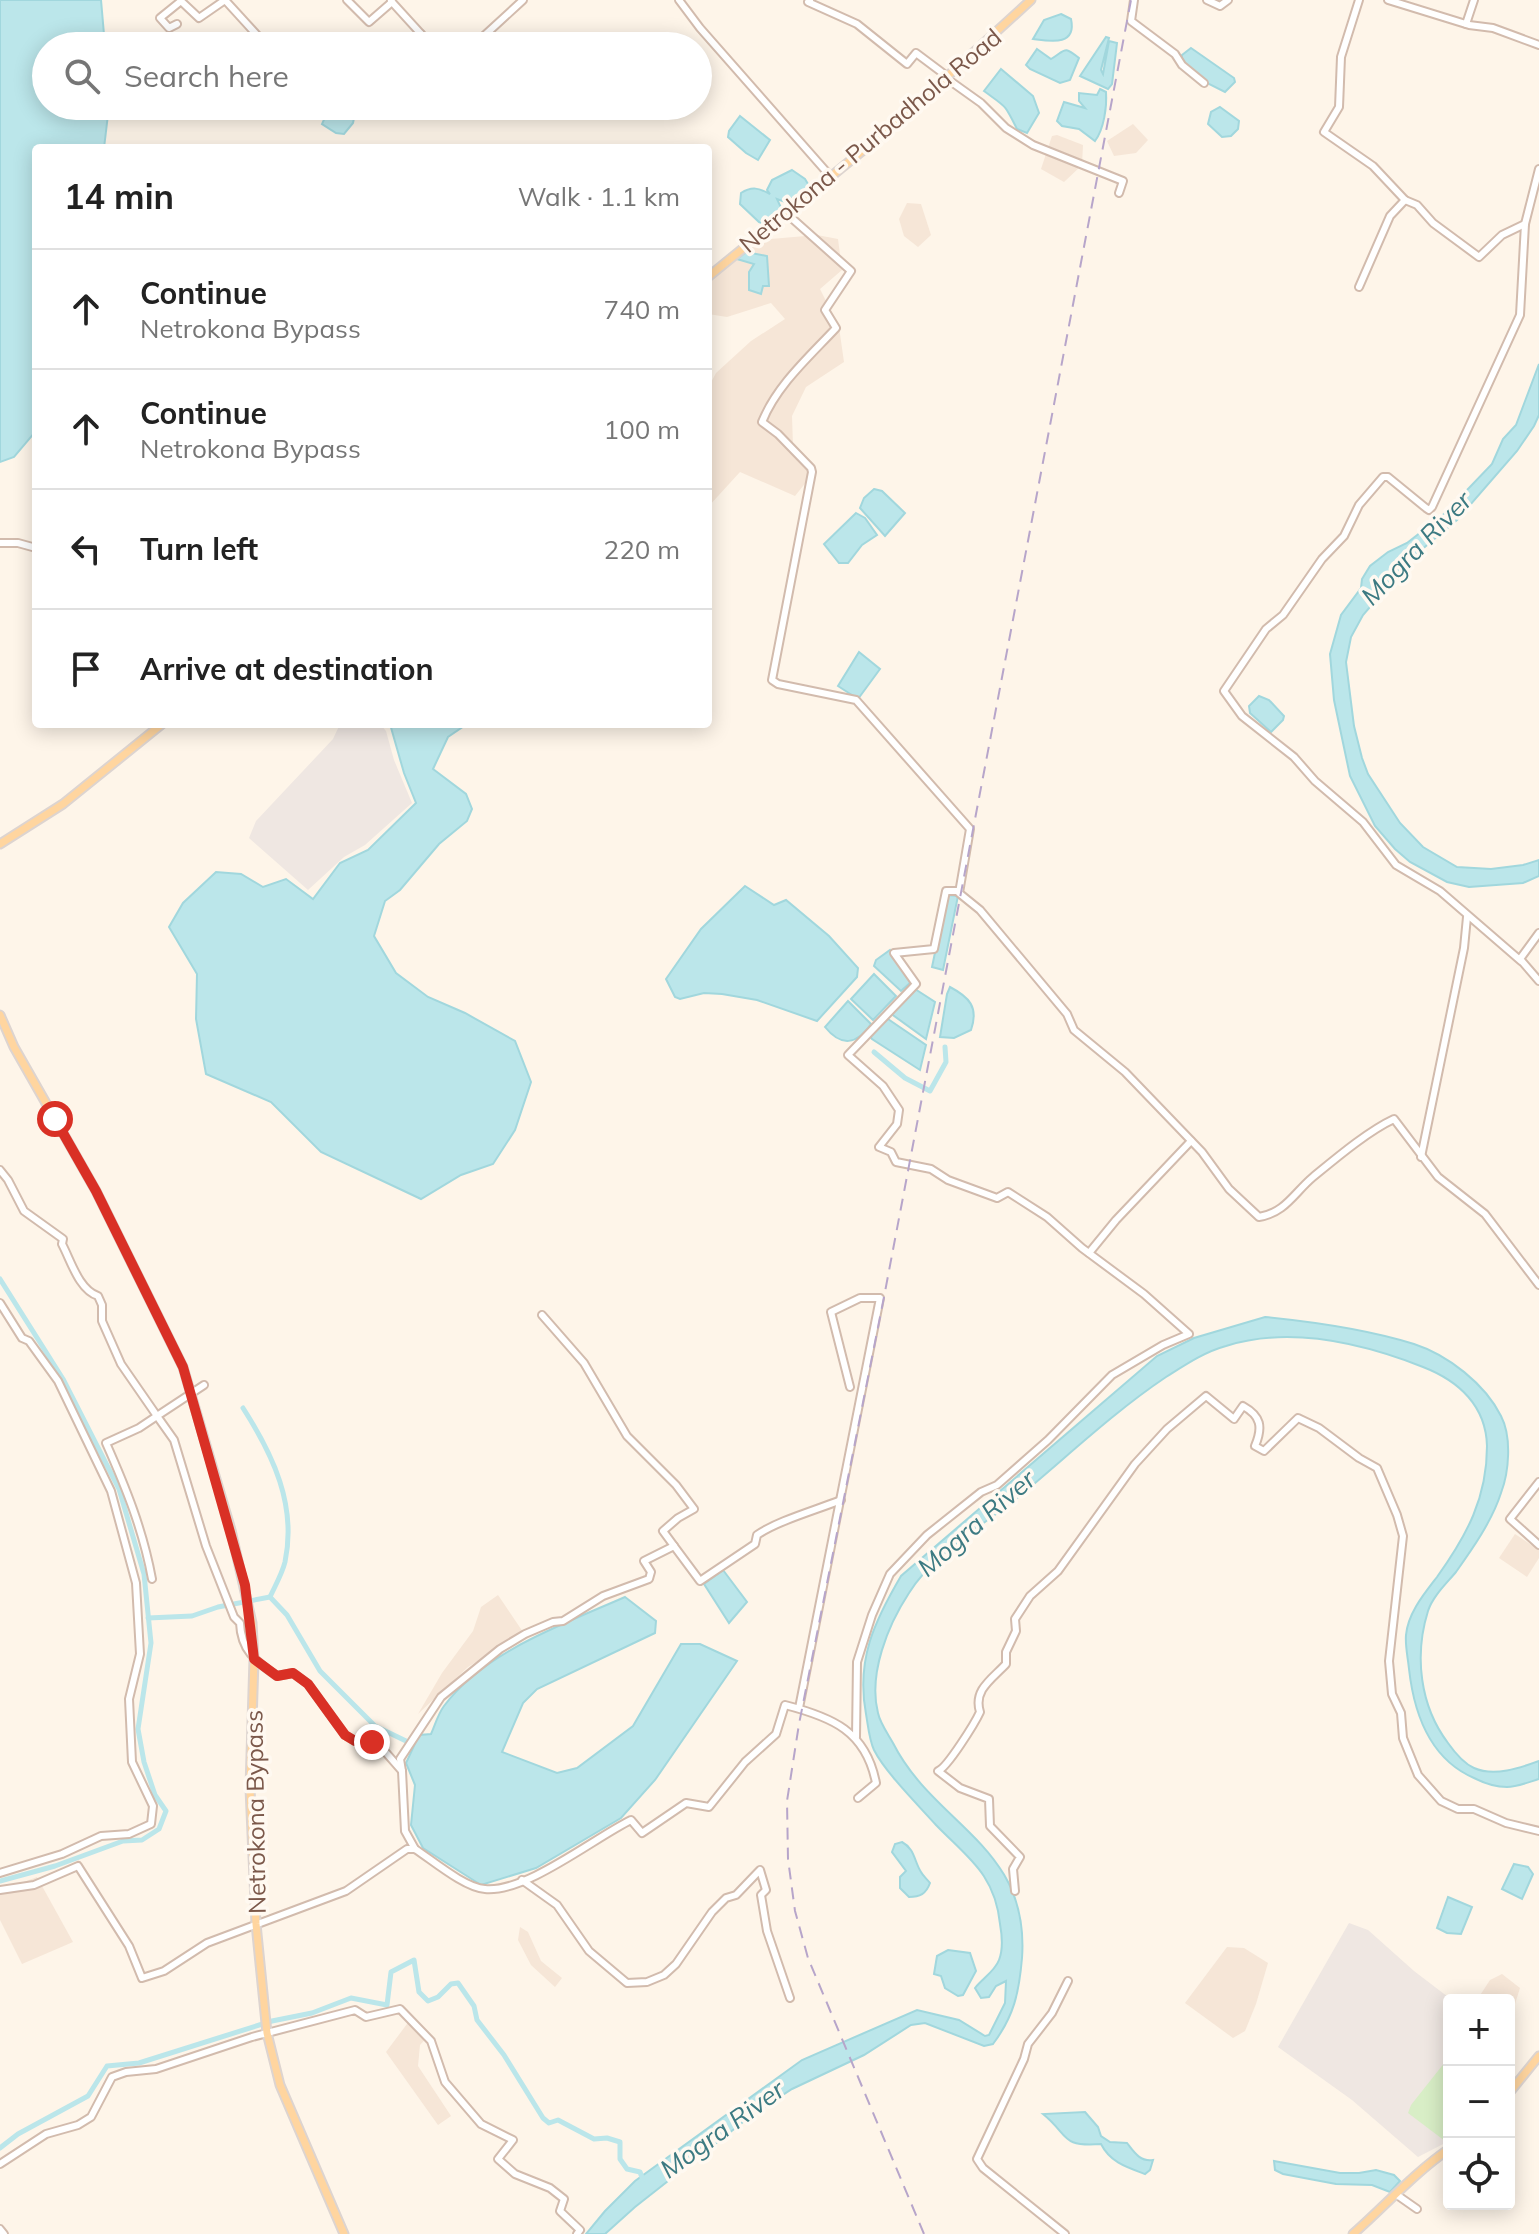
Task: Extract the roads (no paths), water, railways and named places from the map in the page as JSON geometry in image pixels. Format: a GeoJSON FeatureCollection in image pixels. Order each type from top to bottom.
{"type":"FeatureCollection","features":[{"type":"Feature","properties":{"kind":"main road","name":"Netrokona - Purbadhola Road"},"geometry":{"type":"LineString","coordinates":[[712,274],[947,78],[1031,0]]}},
{"type":"Feature","properties":{"kind":"main road"},"geometry":{"type":"LineString","coordinates":[[0,844],[63,804],[157,728]]}},
{"type":"Feature","properties":{"kind":"main road","name":"Netrokona Bypass"},"geometry":{"type":"LineString","coordinates":[[0,1015],[14,1047],[96,1191],[183,1367],[246,1591],[254,1659],[250,1788],[256,1924],[267,2033]]}},
{"type":"Feature","properties":{"kind":"main road"},"geometry":{"type":"LineString","coordinates":[[267,2033],[280,2085],[344,2234]]}},
{"type":"Feature","properties":{"kind":"main road"},"geometry":{"type":"LineString","coordinates":[[1515,2086],[1539,2056]]}},
{"type":"Feature","properties":{"kind":"main road"},"geometry":{"type":"LineString","coordinates":[[1353,2234],[1425,2165],[1443,2153]]}},
{"type":"Feature","properties":{"kind":"street"},"geometry":{"type":"LineString","coordinates":[[177,24],[169,28],[160,18],[181,1],[199,18],[225,0],[254,32]]}},
{"type":"Feature","properties":{"kind":"street"},"geometry":{"type":"LineString","coordinates":[[347,0],[369,22],[391,1],[419,32]]}},
{"type":"Feature","properties":{"kind":"street"},"geometry":{"type":"LineString","coordinates":[[488,32],[523,0]]}},
{"type":"Feature","properties":{"kind":"street"},"geometry":{"type":"LineString","coordinates":[[679,0],[704,32]]}},
{"type":"Feature","properties":{"kind":"street"},"geometry":{"type":"LineString","coordinates":[[810,0],[808,2],[857,24],[907,64],[916,53],[981,103],[1006,128],[1033,145],[1123,181],[1119,193]]}},
{"type":"Feature","properties":{"kind":"street"},"geometry":{"type":"LineString","coordinates":[[1134,0],[1131,21],[1175,54],[1182,65],[1204,83]]}},
{"type":"Feature","properties":{"kind":"street"},"geometry":{"type":"LineString","coordinates":[[1207,0],[1220,6],[1228,0]]}},
{"type":"Feature","properties":{"kind":"street"},"geometry":{"type":"LineString","coordinates":[[1359,0],[1341,57],[1339,107],[1324,132],[1373,166],[1405,200],[1417,205],[1433,223],[1479,257],[1502,235],[1525,224]]}},
{"type":"Feature","properties":{"kind":"street"},"geometry":{"type":"LineString","coordinates":[[1388,0],[1466,24],[1493,28],[1539,45]]}},
{"type":"Feature","properties":{"kind":"street"},"geometry":{"type":"LineString","coordinates":[[1466,24],[1474,0]]}},
{"type":"Feature","properties":{"kind":"street"},"geometry":{"type":"LineString","coordinates":[[712,42],[831,177]]}},
{"type":"Feature","properties":{"kind":"street"},"geometry":{"type":"LineString","coordinates":[[1539,169],[1525,224],[1522,297],[1517,325],[1432,507],[1429,510],[1397,483],[1383,477],[1359,505],[1344,536],[1322,559],[1283,615],[1266,629],[1224,691],[1242,716],[1294,757],[1315,781],[1363,822],[1396,865],[1440,891],[1503,944],[1539,981]]}},
{"type":"Feature","properties":{"kind":"street"},"geometry":{"type":"LineString","coordinates":[[1359,287],[1390,216],[1405,200]]}},
{"type":"Feature","properties":{"kind":"street"},"geometry":{"type":"LineString","coordinates":[[786,213],[851,271],[825,310],[836,328],[783,386],[762,422],[778,434],[812,472],[771,678],[778,684],[856,700],[969,828],[959,891]]}},
{"type":"Feature","properties":{"kind":"street"},"geometry":{"type":"LineString","coordinates":[[0,543],[32,547]]}},
{"type":"Feature","properties":{"kind":"street"},"geometry":{"type":"LineString","coordinates":[[856,1737],[857,1662],[872,1615],[890,1574],[927,1535],[981,1492],[997,1485],[1048,1440],[1112,1375],[1163,1345],[1189,1334],[1047,1217],[1008,1192],[997,1198],[948,1180],[931,1169],[896,1162],[888,1149],[879,1147],[897,1124],[899,1110],[883,1086],[848,1055],[916,984],[894,953],[934,949],[946,891],[959,891],[980,910],[1064,1011],[1074,1030],[1125,1072],[1202,1152],[1229,1189],[1259,1217],[1272,1215],[1294,1199],[1311,1178],[1390,1120],[1396,1120],[1438,1177],[1485,1214],[1539,1285]]}},
{"type":"Feature","properties":{"kind":"street"},"geometry":{"type":"LineString","coordinates":[[1421,1157],[1464,948],[1467,916]]}},
{"type":"Feature","properties":{"kind":"street"},"geometry":{"type":"LineString","coordinates":[[1521,961],[1539,933]]}},
{"type":"Feature","properties":{"kind":"street"},"geometry":{"type":"LineString","coordinates":[[1089,1253],[1191,1141]]}},
{"type":"Feature","properties":{"kind":"street"},"geometry":{"type":"LineString","coordinates":[[0,1170],[24,1211],[63,1239],[62,1244],[80,1281],[91,1294],[98,1296],[102,1305],[102,1321],[121,1364],[174,1440],[206,1546],[226,1599],[240,1623],[241,1639],[254,1659],[277,1676],[293,1673],[308,1684],[345,1735],[355,1741],[372,1742],[381,1747],[402,1771]]}},
{"type":"Feature","properties":{"kind":"street"},"geometry":{"type":"LineString","coordinates":[[799,1708],[880,1298],[860,1298],[831,1312],[850,1387]]}},
{"type":"Feature","properties":{"kind":"street"},"geometry":{"type":"LineString","coordinates":[[0,1303],[22,1338],[29,1341],[58,1381],[111,1491],[136,1583],[140,1654],[129,1699],[132,1762],[153,1806],[151,1824],[129,1834],[101,1836],[62,1854],[0,1873]]}},
{"type":"Feature","properties":{"kind":"street"},"geometry":{"type":"LineString","coordinates":[[542,1315],[584,1363],[627,1436],[676,1485],[694,1509],[663,1531],[700,1581],[755,1544],[757,1535],[771,1526],[784,1524],[841,1500]]}},
{"type":"Feature","properties":{"kind":"street"},"geometry":{"type":"LineString","coordinates":[[152,1579],[133,1504],[106,1443],[139,1428],[204,1385]]}},
{"type":"Feature","properties":{"kind":"street"},"geometry":{"type":"LineString","coordinates":[[1015,1891],[1013,1869],[1020,1857],[990,1826],[989,1799],[960,1788],[938,1771],[945,1769],[964,1736],[973,1728],[980,1712],[977,1701],[981,1689],[1006,1664],[1006,1652],[1016,1631],[1015,1619],[1030,1596],[1058,1571],[1135,1464],[1167,1429],[1206,1396],[1234,1419],[1243,1406],[1252,1412],[1260,1422],[1261,1430],[1255,1446],[1264,1451],[1298,1418],[1319,1428],[1377,1468],[1403,1536],[1388,1654],[1392,1694],[1401,1713],[1408,1751],[1418,1775],[1441,1801],[1458,1809],[1474,1809],[1506,1823],[1539,1831]]}},
{"type":"Feature","properties":{"kind":"street"},"geometry":{"type":"LineString","coordinates":[[1539,1482],[1510,1519],[1539,1545]]}},
{"type":"Feature","properties":{"kind":"street"},"geometry":{"type":"LineString","coordinates":[[674,1546],[644,1561],[651,1572],[649,1579],[603,1596],[563,1621],[525,1634],[467,1673],[441,1697],[400,1759],[405,1831],[415,1849],[469,1884],[484,1889],[504,1887],[522,1880],[558,1863],[631,1820],[642,1833],[686,1803],[709,1807],[745,1762],[776,1734],[785,1705],[837,1722],[856,1737],[876,1783],[858,1798]]}},
{"type":"Feature","properties":{"kind":"street"},"geometry":{"type":"LineString","coordinates":[[0,1890],[34,1885],[78,1866],[129,1946],[142,1978],[164,1971],[207,1943],[346,1891],[407,1849],[415,1849]]}},
{"type":"Feature","properties":{"kind":"street"},"geometry":{"type":"LineString","coordinates":[[522,1880],[557,1905],[589,1951],[627,1983],[647,1982],[664,1975],[676,1964],[712,1912],[726,1898],[736,1895],[760,1870],[766,1890],[761,1895],[767,1931],[790,1998]]}},
{"type":"Feature","properties":{"kind":"street"},"geometry":{"type":"LineString","coordinates":[[1065,2234],[983,2168],[977,2159],[1024,2059],[1028,2044],[1052,2013],[1068,1981]]}},
{"type":"Feature","properties":{"kind":"street"},"geometry":{"type":"LineString","coordinates":[[0,2164],[46,2134],[78,2125],[91,2117],[112,2077],[166,2067],[217,2047],[355,2010],[366,2017],[400,2009],[431,2041],[445,2082],[481,2124],[513,2140],[498,2159],[515,2174],[550,2188],[564,2199],[560,2211],[580,2230],[577,2234]]}},
{"type":"Feature","properties":{"kind":"street"},"geometry":{"type":"LineString","coordinates":[[1397,2195],[1417,2209]]}},
{"type":"Feature","properties":{"kind":"street"},"geometry":{"type":"LineString","coordinates":[[0,2229],[4,2234]]}},
{"type":"Feature","properties":{"kind":"water"},"geometry":{"type":"Polygon","coordinates":[[[0,0],[101,0],[104,32],[32,32],[32,120],[107,120],[104,144],[32,144],[32,436],[14,457],[0,462],[0,0]]]}},
{"type":"Feature","properties":{"kind":"water"},"geometry":{"type":"Polygon","coordinates":[[[1061,14],[1071,19],[1072,28],[1066,38],[1054,41],[1033,39],[1044,20],[1061,14]]]}},
{"type":"Feature","properties":{"kind":"water"},"geometry":{"type":"Polygon","coordinates":[[[1106,37],[1109,38],[1101,70],[1103,74],[1109,41],[1117,43],[1112,84],[1108,89],[1080,76],[1106,37]]]}},
{"type":"Feature","properties":{"kind":"water"},"geometry":{"type":"Polygon","coordinates":[[[1191,48],[1234,78],[1235,82],[1225,92],[1207,83],[1181,61],[1182,55],[1191,48]]]}},
{"type":"Feature","properties":{"kind":"water"},"geometry":{"type":"Polygon","coordinates":[[[1037,49],[1051,59],[1065,50],[1079,58],[1070,80],[1060,83],[1030,69],[1026,65],[1037,49]]]}},
{"type":"Feature","properties":{"kind":"water"},"geometry":{"type":"Polygon","coordinates":[[[1001,69],[1033,96],[1039,113],[1027,133],[1017,129],[1004,107],[984,91],[1001,69]]]}},
{"type":"Feature","properties":{"kind":"water"},"geometry":{"type":"Polygon","coordinates":[[[1100,89],[1106,92],[1105,111],[1095,141],[1079,129],[1062,126],[1057,121],[1064,102],[1085,108],[1079,101],[1079,93],[1097,95],[1100,89]]]}},
{"type":"Feature","properties":{"kind":"water"},"geometry":{"type":"Polygon","coordinates":[[[1220,107],[1239,121],[1238,129],[1231,136],[1222,137],[1208,124],[1211,112],[1220,107]]]}},
{"type":"Feature","properties":{"kind":"water"},"geometry":{"type":"Polygon","coordinates":[[[740,116],[770,140],[758,160],[728,137],[740,116]]]}},
{"type":"Feature","properties":{"kind":"water"},"geometry":{"type":"Polygon","coordinates":[[[324,120],[354,120],[344,134],[336,133],[322,124],[324,120]]]}},
{"type":"Feature","properties":{"kind":"water"},"geometry":{"type":"Polygon","coordinates":[[[792,170],[805,179],[811,189],[785,202],[777,199],[783,212],[768,225],[759,222],[740,204],[741,193],[756,189],[770,194],[767,190],[772,180],[792,170]]]}},
{"type":"Feature","properties":{"kind":"water"},"geometry":{"type":"Polygon","coordinates":[[[746,252],[767,256],[769,286],[763,286],[761,294],[749,290],[749,272],[754,264],[737,259],[746,252]]]}},
{"type":"Feature","properties":{"kind":"water","name":"Mogra River"},"geometry":{"type":"Polygon","coordinates":[[[1539,364],[1539,415],[1534,426],[1517,451],[1457,520],[1414,556],[1363,615],[1351,637],[1346,662],[1354,726],[1368,774],[1400,823],[1423,847],[1457,867],[1491,869],[1539,860],[1539,876],[1523,883],[1469,887],[1447,882],[1410,862],[1375,826],[1350,776],[1334,700],[1330,654],[1341,615],[1361,588],[1362,579],[1370,566],[1407,543],[1444,514],[1492,464],[1503,439],[1516,425],[1539,364]]]}},
{"type":"Feature","properties":{"kind":"water"},"geometry":{"type":"Polygon","coordinates":[[[874,489],[882,491],[905,513],[885,536],[860,508],[864,498],[874,489]]]}},
{"type":"Feature","properties":{"kind":"water"},"geometry":{"type":"Polygon","coordinates":[[[856,513],[865,518],[877,535],[862,545],[848,563],[839,563],[824,544],[856,513]]]}},
{"type":"Feature","properties":{"kind":"water"},"geometry":{"type":"Polygon","coordinates":[[[859,652],[880,669],[858,699],[838,686],[859,652]]]}},
{"type":"Feature","properties":{"kind":"water"},"geometry":{"type":"Polygon","coordinates":[[[1259,696],[1269,700],[1284,716],[1271,732],[1250,713],[1249,706],[1259,696]]]}},
{"type":"Feature","properties":{"kind":"water"},"geometry":{"type":"Polygon","coordinates":[[[391,728],[461,728],[448,737],[433,769],[466,794],[472,809],[467,821],[439,844],[400,890],[385,901],[374,936],[396,973],[428,997],[465,1013],[515,1041],[531,1082],[515,1130],[493,1164],[461,1175],[421,1199],[321,1152],[271,1102],[206,1074],[196,1019],[197,974],[169,927],[183,903],[216,872],[241,874],[263,887],[286,879],[313,899],[340,863],[368,850],[416,803],[391,728]]]}},
{"type":"Feature","properties":{"kind":"water"},"geometry":{"type":"Polygon","coordinates":[[[745,886],[774,905],[786,900],[829,936],[858,968],[857,977],[817,1021],[757,1000],[722,994],[675,997],[666,979],[701,929],[745,886]]]}},
{"type":"Feature","properties":{"kind":"water"},"geometry":{"type":"Polygon","coordinates":[[[947,895],[958,896],[943,970],[932,967],[947,895]]]}},
{"type":"Feature","properties":{"kind":"water"},"geometry":{"type":"Polygon","coordinates":[[[890,950],[911,982],[901,991],[874,966],[876,960],[890,950]]]}},
{"type":"Feature","properties":{"kind":"water"},"geometry":{"type":"Polygon","coordinates":[[[874,974],[896,996],[873,1020],[851,999],[874,974]]]}},
{"type":"Feature","properties":{"kind":"water"},"geometry":{"type":"Polygon","coordinates":[[[950,987],[967,999],[974,1015],[971,1030],[954,1038],[940,1037],[950,987]]]}},
{"type":"Feature","properties":{"kind":"water"},"geometry":{"type":"Polygon","coordinates":[[[915,989],[935,1002],[926,1039],[890,1013],[915,989]]]}},
{"type":"Feature","properties":{"kind":"water"},"geometry":{"type":"Polygon","coordinates":[[[848,1001],[871,1024],[860,1036],[849,1041],[837,1038],[825,1027],[848,1001]]]}},
{"type":"Feature","properties":{"kind":"water"},"geometry":{"type":"Polygon","coordinates":[[[885,1017],[926,1045],[920,1070],[870,1036],[885,1017]]]}},
{"type":"Feature","properties":{"kind":"water","name":"Mogra River"},"geometry":{"type":"Polygon","coordinates":[[[1265,1317],[1340,1327],[1414,1344],[1440,1355],[1464,1372],[1494,1404],[1507,1434],[1504,1485],[1482,1534],[1430,1606],[1421,1645],[1422,1680],[1439,1729],[1463,1761],[1482,1771],[1498,1772],[1539,1761],[1539,1779],[1503,1787],[1482,1782],[1459,1770],[1435,1747],[1427,1733],[1411,1686],[1407,1627],[1417,1604],[1466,1531],[1483,1482],[1487,1446],[1482,1419],[1476,1407],[1459,1388],[1423,1367],[1375,1351],[1325,1340],[1275,1337],[1250,1340],[1202,1355],[1128,1404],[1022,1494],[932,1564],[901,1606],[882,1650],[876,1698],[882,1725],[911,1771],[996,1862],[1011,1888],[1020,1920],[1022,1958],[1011,2014],[993,2044],[984,2046],[925,2023],[911,2025],[864,2055],[792,2089],[752,2115],[605,2234],[586,2234],[635,2181],[802,2060],[917,2010],[959,2020],[985,2036],[989,2035],[1005,2003],[1006,1981],[996,1986],[989,1997],[981,1998],[975,1988],[995,1968],[1000,1956],[1002,1938],[997,1907],[978,1868],[903,1789],[874,1750],[866,1714],[863,1676],[875,1626],[901,1576],[1157,1356],[1194,1338],[1265,1317]]]}},
{"type":"Feature","properties":{"kind":"water"},"geometry":{"type":"Polygon","coordinates":[[[723,1570],[747,1602],[729,1623],[704,1584],[723,1570]]]}},
{"type":"Feature","properties":{"kind":"water"},"geometry":{"type":"Polygon","coordinates":[[[625,1597],[656,1621],[655,1633],[537,1689],[523,1703],[502,1752],[557,1773],[577,1768],[633,1726],[681,1644],[700,1644],[737,1661],[655,1780],[621,1818],[536,1868],[481,1885],[423,1848],[411,1825],[415,1785],[406,1763],[419,1735],[431,1734],[442,1709],[461,1687],[503,1654],[625,1597]]]}},
{"type":"Feature","properties":{"kind":"water"},"geometry":{"type":"Polygon","coordinates":[[[902,1842],[930,1883],[927,1890],[919,1895],[909,1897],[900,1888],[900,1877],[906,1871],[892,1852],[895,1844],[902,1842]]]}},
{"type":"Feature","properties":{"kind":"water"},"geometry":{"type":"Polygon","coordinates":[[[1514,1864],[1528,1867],[1533,1874],[1522,1899],[1502,1889],[1514,1864]]]}},
{"type":"Feature","properties":{"kind":"water"},"geometry":{"type":"Polygon","coordinates":[[[1448,1897],[1472,1907],[1461,1934],[1447,1933],[1437,1928],[1448,1897]]]}},
{"type":"Feature","properties":{"kind":"water"},"geometry":{"type":"Polygon","coordinates":[[[948,1950],[970,1953],[976,1971],[963,1995],[958,1996],[945,1988],[941,1976],[934,1974],[937,1956],[948,1950]]]}},
{"type":"Feature","properties":{"kind":"water"},"geometry":{"type":"Polygon","coordinates":[[[1085,2112],[1098,2127],[1101,2136],[1110,2142],[1127,2143],[1141,2158],[1153,2160],[1150,2170],[1145,2174],[1119,2163],[1101,2144],[1072,2142],[1043,2114],[1085,2112]]]}},
{"type":"Feature","properties":{"kind":"water"},"geometry":{"type":"Polygon","coordinates":[[[1274,2161],[1340,2173],[1376,2170],[1394,2175],[1400,2181],[1390,2192],[1372,2185],[1336,2184],[1283,2174],[1275,2170],[1274,2161]]]}},
{"type":"Feature","properties":{"kind":"waterway"},"geometry":{"type":"LineString","coordinates":[[874,1052],[905,1078],[930,1091],[946,1062],[945,1047]]}},
{"type":"Feature","properties":{"kind":"waterway"},"geometry":{"type":"LineString","coordinates":[[0,1279],[63,1379],[119,1489],[144,1574],[151,1643],[138,1729],[144,1762],[155,1795],[166,1811],[159,1829],[142,1840],[123,1841],[55,1866],[0,1881]]}},
{"type":"Feature","properties":{"kind":"waterway"},"geometry":{"type":"LineString","coordinates":[[243,1408],[273,1462],[288,1520],[285,1562],[270,1597]]}},
{"type":"Feature","properties":{"kind":"waterway"},"geometry":{"type":"LineString","coordinates":[[148,1618],[192,1616],[218,1607],[270,1597],[287,1615],[320,1671],[375,1726],[406,1741]]}},
{"type":"Feature","properties":{"kind":"waterway"},"geometry":{"type":"LineString","coordinates":[[0,2148],[18,2134],[88,2096],[107,2066],[139,2063],[272,2021],[312,2013],[351,1998],[387,2005],[391,1972],[414,1960],[419,1992],[428,2001],[438,1997],[451,1984],[458,1983],[474,2006],[477,2020],[504,2055],[543,2118],[549,2123],[558,2120],[594,2139],[607,2138],[620,2142],[620,2159],[627,2169],[640,2172],[643,2180]]}},
{"type":"Feature","properties":{"kind":"railway"},"geometry":{"type":"LineString","coordinates":[[924,2234],[808,1958],[795,1911],[788,1859],[787,1801],[799,1724],[884,1297],[1131,0]]}}]}
